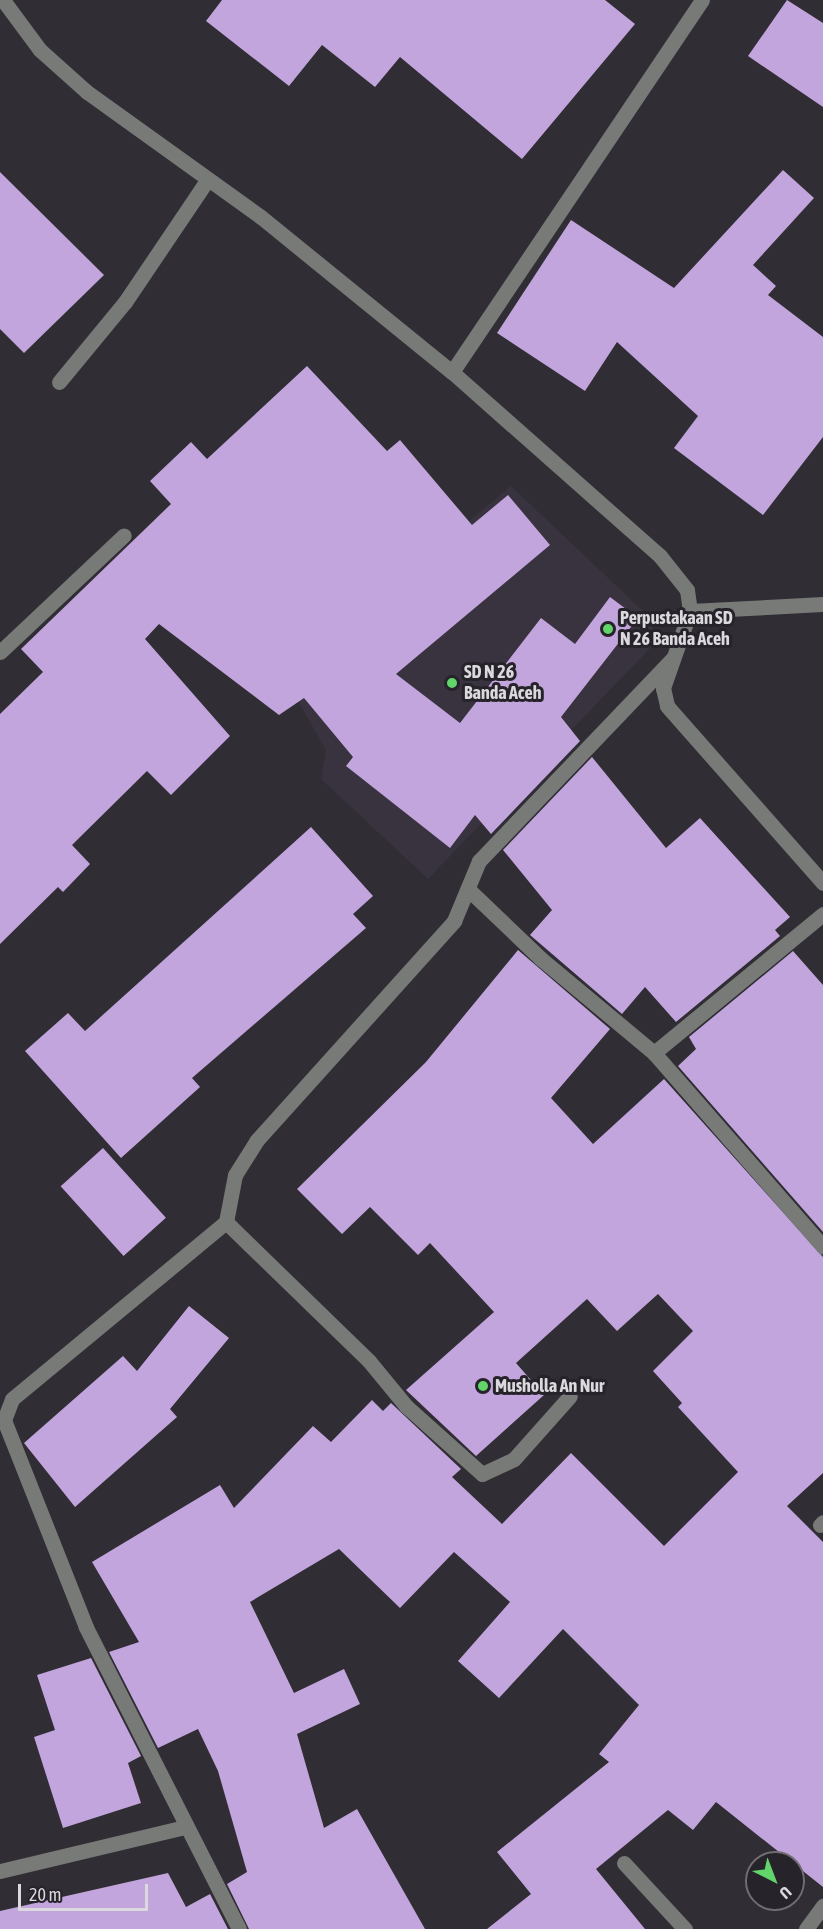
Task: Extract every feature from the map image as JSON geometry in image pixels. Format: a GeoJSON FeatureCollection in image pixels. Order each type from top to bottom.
{"type":"FeatureCollection","features":[{"type":"Feature","properties":{"kind":"street"},"geometry":{"type":"LineString","coordinates":[[3,0],[40,50],[87,92],[208,179],[452,372],[660,556],[687,590],[690,611],[663,688],[668,706],[823,883]]}},
{"type":"Feature","properties":{"kind":"street"},"geometry":{"type":"LineString","coordinates":[[452,372],[702,0]]}},
{"type":"Feature","properties":{"kind":"street"},"geometry":{"type":"LineString","coordinates":[[59,382],[125,302],[208,179]]}},
{"type":"Feature","properties":{"kind":"street"},"geometry":{"type":"LineString","coordinates":[[0,652],[124,535]]}},
{"type":"Feature","properties":{"kind":"street"},"geometry":{"type":"LineString","coordinates":[[690,611],[823,604]]}},
{"type":"Feature","properties":{"kind":"street"},"geometry":{"type":"LineString","coordinates":[[239,1929],[185,1827],[86,1627],[3,1420],[12,1399],[226,1222],[235,1175],[257,1140],[454,921],[470,891],[479,861],[673,658]]}},
{"type":"Feature","properties":{"kind":"street"},"geometry":{"type":"LineString","coordinates":[[470,891],[540,958],[654,1053],[823,1247]]}},
{"type":"Feature","properties":{"kind":"street"},"geometry":{"type":"LineString","coordinates":[[654,1053],[823,914]]}},
{"type":"Feature","properties":{"kind":"street"},"geometry":{"type":"LineString","coordinates":[[226,1222],[369,1361],[406,1406],[482,1474],[514,1459],[570,1396]]}},
{"type":"Feature","properties":{"kind":"street"},"geometry":{"type":"LineString","coordinates":[[0,1871],[185,1827]]}},
{"type":"Feature","properties":{"kind":"street"},"geometry":{"type":"LineString","coordinates":[[624,1863],[685,1929]]}},
{"type":"Feature","properties":{"kind":"street"},"geometry":{"type":"LineString","coordinates":[[806,1929],[823,1906]]}},
{"type":"Feature","properties":{"kind":"shaded area","name":"SD N 26 Banda Aceh"},"geometry":{"type":"Polygon","coordinates":[[[511,486],[642,610],[659,639],[428,879],[321,779],[326,750],[284,677],[511,486]]]}},
{"type":"Feature","properties":{"kind":"building"},"geometry":{"type":"Polygon","coordinates":[[[222,0],[605,0],[635,24],[522,159],[400,57],[375,87],[322,45],[289,86],[206,21],[222,0]]]}},
{"type":"Feature","properties":{"kind":"building"},"geometry":{"type":"Polygon","coordinates":[[[787,0],[823,23],[823,107],[748,56],[787,0]]]}},
{"type":"Feature","properties":{"kind":"building"},"geometry":{"type":"Polygon","coordinates":[[[783,170],[814,198],[753,265],[776,286],[768,295],[823,337],[823,437],[763,515],[674,448],[698,416],[617,342],[585,391],[497,333],[571,220],[674,288],[783,170]]]}},
{"type":"Feature","properties":{"kind":"building"},"geometry":{"type":"Polygon","coordinates":[[[0,172],[104,275],[24,353],[0,329],[0,172]]]}},
{"type":"Feature","properties":{"kind":"building"},"geometry":{"type":"Polygon","coordinates":[[[307,366],[387,451],[400,440],[472,525],[508,495],[550,545],[396,674],[460,723],[541,618],[575,644],[610,597],[638,618],[561,717],[580,741],[491,834],[475,815],[450,848],[346,766],[353,757],[304,698],[279,715],[159,624],[145,639],[230,736],[171,795],[147,771],[72,845],[90,864],[63,892],[58,887],[0,944],[0,714],[43,672],[21,649],[171,504],[150,481],[191,442],[207,459],[307,366]]]}},
{"type":"Feature","properties":{"kind":"building"},"geometry":{"type":"Polygon","coordinates":[[[592,757],[666,848],[700,818],[790,917],[775,930],[780,936],[676,1022],[645,987],[622,1014],[530,935],[552,910],[503,850],[592,757]]]}},
{"type":"Feature","properties":{"kind":"building"},"geometry":{"type":"Polygon","coordinates":[[[311,827],[373,896],[353,914],[366,928],[192,1078],[200,1087],[121,1158],[25,1051],[68,1013],[85,1031],[311,827]]]}},
{"type":"Feature","properties":{"kind":"building"},"geometry":{"type":"Polygon","coordinates":[[[518,950],[610,1029],[551,1098],[593,1144],[664,1079],[823,1257],[823,1473],[787,1506],[823,1542],[823,1887],[805,1873],[805,1851],[778,1851],[716,1802],[693,1830],[668,1810],[596,1869],[645,1929],[487,1929],[531,1894],[497,1852],[609,1762],[599,1754],[639,1705],[563,1629],[499,1698],[458,1661],[510,1602],[454,1552],[400,1608],[339,1549],[250,1602],[294,1693],[344,1669],[360,1704],[297,1734],[324,1828],[357,1809],[425,1929],[249,1929],[227,1884],[247,1872],[218,1771],[198,1729],[158,1748],[109,1652],[139,1642],[92,1562],[220,1485],[234,1508],[313,1426],[331,1442],[372,1400],[383,1411],[391,1403],[461,1469],[452,1477],[502,1524],[571,1453],[664,1546],[738,1472],[678,1407],[682,1403],[653,1371],[693,1331],[658,1294],[617,1331],[587,1299],[516,1363],[544,1395],[476,1456],[406,1390],[494,1312],[430,1243],[418,1255],[370,1207],[342,1234],[297,1189],[426,1062],[518,950]]]}},
{"type":"Feature","properties":{"kind":"building"},"geometry":{"type":"Polygon","coordinates":[[[793,951],[823,985],[823,1232],[678,1066],[696,1049],[689,1037],[793,951]]]}},
{"type":"Feature","properties":{"kind":"building"},"geometry":{"type":"Polygon","coordinates":[[[103,1148],[166,1218],[124,1256],[61,1186],[103,1148]]]}},
{"type":"Feature","properties":{"kind":"building"},"geometry":{"type":"Polygon","coordinates":[[[189,1306],[229,1338],[170,1409],[177,1417],[75,1507],[24,1443],[123,1356],[137,1371],[189,1306]]]}},
{"type":"Feature","properties":{"kind":"building"},"geometry":{"type":"Polygon","coordinates":[[[91,1658],[141,1756],[128,1763],[141,1803],[63,1828],[34,1737],[55,1730],[37,1675],[91,1658]]]}},
{"type":"Feature","properties":{"kind":"building"},"geometry":{"type":"Polygon","coordinates":[[[168,1873],[186,1907],[210,1894],[228,1929],[0,1929],[0,1911],[168,1873]]]}},
{"type":"Feature","properties":{"kind":"place","name":"Perpustakaan SD N 26 Banda Aceh"},"geometry":{"type":"Point","coordinates":[608,629]}},
{"type":"Feature","properties":{"kind":"place","name":"SD N 26 Banda Aceh"},"geometry":{"type":"Point","coordinates":[452,683]}},
{"type":"Feature","properties":{"kind":"place","name":"Musholla An Nur"},"geometry":{"type":"Point","coordinates":[483,1386]}}]}
